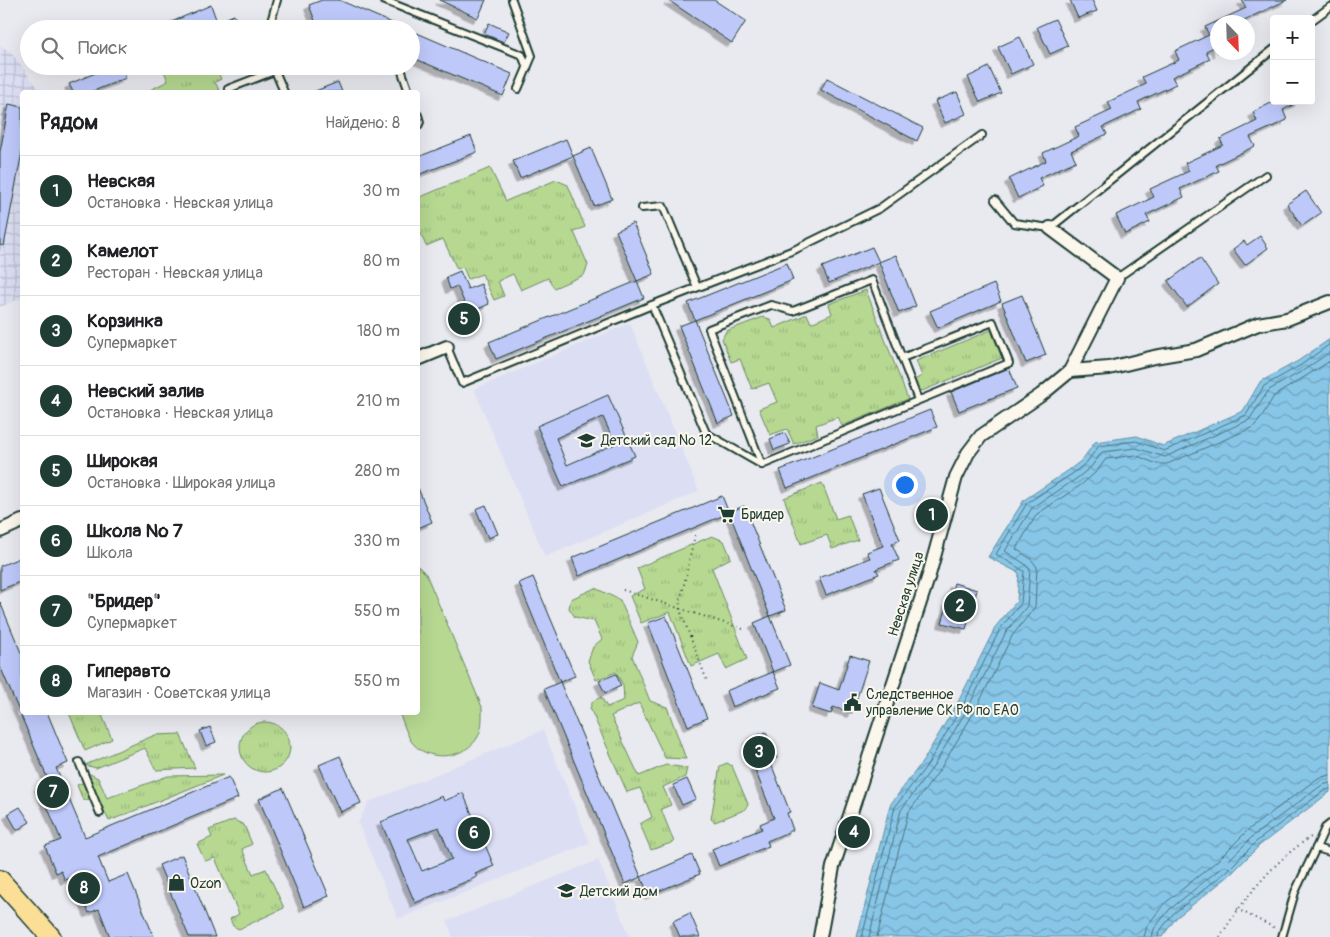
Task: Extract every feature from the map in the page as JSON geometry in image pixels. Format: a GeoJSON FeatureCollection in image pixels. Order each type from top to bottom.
{"type":"FeatureCollection","features":[{"type":"Feature","properties":{"kind":"main road"},"geometry":{"type":"LineString","coordinates":[[0,880],[52,937]]}},
{"type":"Feature","properties":{"kind":"street"},"geometry":{"type":"LineString","coordinates":[[1050,228],[1117,278]]}},
{"type":"Feature","properties":{"kind":"street","name":"Невская улица"},"geometry":{"type":"LineString","coordinates":[[820,937],[833,867],[929,575],[956,477],[968,453],[981,436],[1041,395],[1070,371],[1117,278]]}},
{"type":"Feature","properties":{"kind":"street"},"geometry":{"type":"LineString","coordinates":[[1070,371],[1109,368],[1154,357],[1196,350],[1258,324],[1287,319],[1330,302]]}},
{"type":"Feature","properties":{"kind":"street"},"geometry":{"type":"LineString","coordinates":[[420,358],[447,347]]}},
{"type":"Feature","properties":{"kind":"street"},"geometry":{"type":"LineString","coordinates":[[0,531],[20,522]]}},
{"type":"Feature","properties":{"kind":"lane"},"geometry":{"type":"LineString","coordinates":[[271,20],[277,0]]}},
{"type":"Feature","properties":{"kind":"lane"},"geometry":{"type":"LineString","coordinates":[[383,0],[522,55],[527,68]]}},
{"type":"Feature","properties":{"kind":"lane"},"geometry":{"type":"LineString","coordinates":[[512,0],[532,56],[518,89]]}},
{"type":"Feature","properties":{"kind":"lane"},"geometry":{"type":"LineString","coordinates":[[1315,18],[1330,7]]}},
{"type":"Feature","properties":{"kind":"lane"},"geometry":{"type":"LineString","coordinates":[[995,200],[1014,223],[1050,228],[1270,52]]}},
{"type":"Feature","properties":{"kind":"lane"},"geometry":{"type":"LineString","coordinates":[[229,90],[260,75]]}},
{"type":"Feature","properties":{"kind":"lane"},"geometry":{"type":"LineString","coordinates":[[277,75],[283,90]]}},
{"type":"Feature","properties":{"kind":"lane"},"geometry":{"type":"LineString","coordinates":[[403,75],[408,90]]}},
{"type":"Feature","properties":{"kind":"lane"},"geometry":{"type":"LineString","coordinates":[[447,347],[462,382],[794,250],[880,208],[982,135]]}},
{"type":"Feature","properties":{"kind":"lane"},"geometry":{"type":"LineString","coordinates":[[1117,278],[1266,175]]}},
{"type":"Feature","properties":{"kind":"lane"},"geometry":{"type":"LineString","coordinates":[[642,208],[663,206],[697,287]]}},
{"type":"Feature","properties":{"kind":"lane"},"geometry":{"type":"LineString","coordinates":[[762,465],[709,329],[770,305],[793,311],[872,280],[918,400]]}},
{"type":"Feature","properties":{"kind":"lane"},"geometry":{"type":"LineString","coordinates":[[652,305],[706,433],[762,465]]}},
{"type":"Feature","properties":{"kind":"lane"},"geometry":{"type":"LineString","coordinates":[[762,465],[1009,363],[993,322],[902,358]]}},
{"type":"Feature","properties":{"kind":"lane"},"geometry":{"type":"LineString","coordinates":[[79,762],[100,813]]}},
{"type":"Feature","properties":{"kind":"lane"},"geometry":{"type":"LineString","coordinates":[[1282,935],[1295,892],[1328,826]]}},
{"type":"Feature","properties":{"kind":"lane"},"geometry":{"type":"LineString","coordinates":[[1316,848],[1330,852]]}},
{"type":"Feature","properties":{"kind":"path"},"geometry":{"type":"LineString","coordinates":[[695,536],[680,607],[707,681]]}},
{"type":"Feature","properties":{"kind":"path"},"geometry":{"type":"LineString","coordinates":[[623,590],[746,630]]}},
{"type":"Feature","properties":{"kind":"path"},"geometry":{"type":"LineString","coordinates":[[1220,937],[1237,909],[1293,848],[1328,826]]}},
{"type":"Feature","properties":{"kind":"path"},"geometry":{"type":"LineString","coordinates":[[1237,909],[1282,935]]}},
{"type":"Feature","properties":{"kind":"shaded area"},"geometry":{"type":"Polygon","coordinates":[[[0,46],[10,51],[20,64],[20,75],[28,75],[39,90],[20,90],[20,299],[0,307],[0,46]]]}},
{"type":"Feature","properties":{"kind":"shaded area","name":"Детский сад № 12"},"geometry":{"type":"Polygon","coordinates":[[[630,323],[699,491],[545,557],[474,389],[630,323]]]}},
{"type":"Feature","properties":{"kind":"shaded area"},"geometry":{"type":"Polygon","coordinates":[[[543,730],[590,843],[398,919],[358,823],[369,802],[543,730]]]}},
{"type":"Feature","properties":{"kind":"shaded area","name":"Детский дом"},"geometry":{"type":"Polygon","coordinates":[[[598,860],[630,937],[453,937],[447,921],[598,860]]]}},
{"type":"Feature","properties":{"kind":"green space"},"geometry":{"type":"Polygon","coordinates":[[[166,75],[219,75],[221,79],[215,82],[219,90],[150,90],[168,81],[166,75]]]}},
{"type":"Feature","properties":{"kind":"green space"},"geometry":{"type":"Polygon","coordinates":[[[490,168],[506,201],[556,180],[568,185],[585,227],[574,232],[588,265],[584,275],[554,288],[548,278],[521,290],[513,274],[498,281],[504,296],[494,300],[482,274],[468,279],[463,267],[457,269],[443,239],[426,246],[420,232],[420,197],[490,168]]]}},
{"type":"Feature","properties":{"kind":"green space"},"geometry":{"type":"Polygon","coordinates":[[[866,290],[908,399],[842,426],[838,417],[816,425],[818,435],[794,444],[787,429],[770,435],[759,409],[777,402],[769,383],[752,389],[740,359],[731,362],[722,339],[726,331],[763,317],[770,319],[774,328],[807,314],[811,323],[832,314],[829,304],[866,290]]]}},
{"type":"Feature","properties":{"kind":"green space"},"geometry":{"type":"Polygon","coordinates":[[[991,330],[1002,358],[922,391],[919,390],[914,380],[922,376],[916,361],[991,330]]]}},
{"type":"Feature","properties":{"kind":"green space"},"geometry":{"type":"Polygon","coordinates":[[[822,483],[836,519],[848,515],[858,540],[832,549],[827,535],[801,544],[784,498],[822,483]]]}},
{"type":"Feature","properties":{"kind":"green space"},"geometry":{"type":"Polygon","coordinates":[[[712,536],[724,541],[731,558],[712,568],[747,659],[726,669],[719,654],[691,666],[670,612],[641,623],[630,596],[645,589],[637,568],[712,536]]]}},
{"type":"Feature","properties":{"kind":"green space"},"geometry":{"type":"Polygon","coordinates":[[[420,568],[426,574],[482,707],[482,720],[476,740],[470,747],[453,755],[444,756],[425,753],[417,748],[409,738],[400,715],[420,715],[420,568]]]}},
{"type":"Feature","properties":{"kind":"green space"},"geometry":{"type":"Polygon","coordinates":[[[595,588],[620,600],[638,642],[632,656],[650,701],[667,707],[686,759],[665,758],[639,703],[611,716],[639,776],[666,765],[687,768],[685,777],[663,787],[671,805],[661,809],[674,842],[651,850],[640,824],[652,817],[640,788],[627,792],[590,708],[593,701],[601,697],[607,707],[624,700],[623,685],[616,672],[596,680],[588,661],[593,647],[602,639],[594,621],[575,617],[569,608],[571,599],[595,588]]]}},
{"type":"Feature","properties":{"kind":"green space"},"geometry":{"type":"Polygon","coordinates":[[[70,715],[102,715],[112,739],[85,751],[70,715]]]}},
{"type":"Feature","properties":{"kind":"green space"},"geometry":{"type":"Polygon","coordinates":[[[265,722],[275,724],[283,729],[288,737],[290,747],[288,757],[283,765],[275,770],[265,772],[255,770],[247,765],[242,757],[240,747],[242,737],[247,729],[255,724],[265,722]]]}},
{"type":"Feature","properties":{"kind":"green space"},"geometry":{"type":"Polygon","coordinates":[[[180,734],[195,768],[156,770],[145,748],[96,768],[85,765],[155,735],[180,734]]]}},
{"type":"Feature","properties":{"kind":"green space"},"geometry":{"type":"Polygon","coordinates":[[[727,763],[732,766],[748,804],[746,809],[715,822],[711,819],[720,766],[727,763]]]}},
{"type":"Feature","properties":{"kind":"green space"},"geometry":{"type":"Polygon","coordinates":[[[86,772],[98,778],[107,798],[168,776],[223,775],[109,821],[99,801],[83,800],[77,785],[89,780],[86,772]]]}},
{"type":"Feature","properties":{"kind":"green space"},"geometry":{"type":"Polygon","coordinates":[[[234,820],[244,825],[252,844],[242,849],[253,874],[266,869],[284,908],[239,929],[233,926],[230,919],[239,914],[215,858],[205,861],[197,844],[212,837],[209,830],[234,820]]]}},
{"type":"Feature","properties":{"kind":"water"},"geometry":{"type":"Polygon","coordinates":[[[1330,339],[1330,792],[1260,845],[1230,875],[1176,918],[1162,937],[857,937],[890,805],[923,761],[959,700],[996,626],[1017,601],[1019,573],[988,557],[1024,500],[1082,460],[1095,442],[1137,436],[1163,446],[1243,411],[1260,382],[1298,361],[1330,339]]]}},
{"type":"Feature","properties":{"kind":"building"},"geometry":{"type":"Polygon","coordinates":[[[322,0],[339,0],[385,20],[315,20],[309,5],[322,0]]]}},
{"type":"Feature","properties":{"kind":"building"},"geometry":{"type":"Polygon","coordinates":[[[439,0],[486,0],[478,18],[439,0]]]}},
{"type":"Feature","properties":{"kind":"building"},"geometry":{"type":"Polygon","coordinates":[[[668,0],[714,0],[746,21],[732,43],[668,0]]]}},
{"type":"Feature","properties":{"kind":"building"},"geometry":{"type":"Polygon","coordinates":[[[1070,0],[1092,0],[1097,11],[1078,18],[1070,0]]]}},
{"type":"Feature","properties":{"kind":"building"},"geometry":{"type":"Polygon","coordinates":[[[1242,0],[1287,0],[1255,15],[1231,15],[1246,8],[1242,0]]]}},
{"type":"Feature","properties":{"kind":"building"},"geometry":{"type":"Polygon","coordinates":[[[211,5],[216,20],[176,20],[211,5]]]}},
{"type":"Feature","properties":{"kind":"building"},"geometry":{"type":"Polygon","coordinates":[[[234,15],[236,20],[222,20],[234,15]]]}},
{"type":"Feature","properties":{"kind":"building"},"geometry":{"type":"Polygon","coordinates":[[[1055,19],[1068,46],[1050,54],[1037,27],[1055,19]]]}},
{"type":"Feature","properties":{"kind":"building"},"geometry":{"type":"Polygon","coordinates":[[[489,23],[509,32],[504,42],[484,34],[489,23]]]}},
{"type":"Feature","properties":{"kind":"building"},"geometry":{"type":"Polygon","coordinates":[[[1210,25],[1210,49],[1206,51],[1210,59],[1172,77],[1176,84],[1138,102],[1141,109],[1103,127],[1107,134],[1071,151],[1076,161],[1039,178],[1043,186],[1018,198],[1009,179],[1046,161],[1043,153],[1079,136],[1075,127],[1112,110],[1108,102],[1146,84],[1142,77],[1179,60],[1175,51],[1209,35],[1205,27],[1210,25]]]}},
{"type":"Feature","properties":{"kind":"building"},"geometry":{"type":"Polygon","coordinates":[[[420,34],[512,74],[503,96],[420,61],[420,34]]]}},
{"type":"Feature","properties":{"kind":"building"},"geometry":{"type":"Polygon","coordinates":[[[1020,37],[1033,64],[1011,74],[998,47],[1020,37]]]}},
{"type":"Feature","properties":{"kind":"building"},"geometry":{"type":"Polygon","coordinates":[[[989,67],[1001,93],[980,102],[968,77],[989,67]]]}},
{"type":"Feature","properties":{"kind":"building"},"geometry":{"type":"Polygon","coordinates":[[[90,75],[125,75],[126,78],[96,90],[72,90],[69,84],[90,75]]]}},
{"type":"Feature","properties":{"kind":"building"},"geometry":{"type":"Polygon","coordinates":[[[827,78],[923,128],[917,141],[821,90],[827,78]]]}},
{"type":"Feature","properties":{"kind":"building"},"geometry":{"type":"Polygon","coordinates":[[[338,82],[341,90],[318,90],[338,82]]]}},
{"type":"Feature","properties":{"kind":"building"},"geometry":{"type":"Polygon","coordinates":[[[957,92],[966,114],[945,123],[935,101],[957,92]]]}},
{"type":"Feature","properties":{"kind":"building"},"geometry":{"type":"Polygon","coordinates":[[[9,104],[20,107],[20,162],[4,246],[0,245],[0,152],[9,104]]]}},
{"type":"Feature","properties":{"kind":"building"},"geometry":{"type":"Polygon","coordinates":[[[1270,104],[1292,105],[1283,110],[1287,120],[1250,137],[1255,146],[1216,165],[1219,171],[1180,189],[1184,197],[1146,215],[1150,222],[1125,234],[1116,215],[1154,197],[1150,189],[1189,171],[1185,163],[1223,145],[1220,139],[1257,121],[1253,112],[1270,104]]]}},
{"type":"Feature","properties":{"kind":"building"},"geometry":{"type":"Polygon","coordinates":[[[471,136],[477,152],[420,174],[420,156],[471,136]]]}},
{"type":"Feature","properties":{"kind":"building"},"geometry":{"type":"Polygon","coordinates":[[[566,139],[573,156],[520,178],[513,161],[566,139]]]}},
{"type":"Feature","properties":{"kind":"building"},"geometry":{"type":"Polygon","coordinates":[[[591,148],[612,199],[594,206],[573,156],[591,148]]]}},
{"type":"Feature","properties":{"kind":"building"},"geometry":{"type":"Polygon","coordinates":[[[1306,191],[1321,213],[1302,226],[1287,204],[1306,191]]]}},
{"type":"Feature","properties":{"kind":"building"},"geometry":{"type":"Polygon","coordinates":[[[633,223],[654,274],[637,281],[616,231],[633,223]]]}},
{"type":"Feature","properties":{"kind":"building"},"geometry":{"type":"Polygon","coordinates":[[[1260,236],[1268,248],[1245,265],[1233,249],[1244,241],[1247,245],[1260,236]]]}},
{"type":"Feature","properties":{"kind":"building"},"geometry":{"type":"Polygon","coordinates":[[[872,247],[879,262],[829,283],[822,267],[872,247]]]}},
{"type":"Feature","properties":{"kind":"building"},"geometry":{"type":"Polygon","coordinates":[[[896,255],[916,306],[899,313],[879,262],[896,255]]]}},
{"type":"Feature","properties":{"kind":"building"},"geometry":{"type":"Polygon","coordinates":[[[1200,258],[1218,284],[1187,307],[1168,281],[1200,258]]]}},
{"type":"Feature","properties":{"kind":"building"},"geometry":{"type":"Polygon","coordinates":[[[787,263],[793,280],[695,320],[688,303],[787,263]]]}},
{"type":"Feature","properties":{"kind":"building"},"geometry":{"type":"Polygon","coordinates":[[[460,271],[468,289],[481,284],[489,304],[469,313],[457,286],[450,289],[446,277],[460,271]]]}},
{"type":"Feature","properties":{"kind":"building"},"geometry":{"type":"Polygon","coordinates":[[[637,281],[644,298],[496,359],[489,342],[637,281]]]}},
{"type":"Feature","properties":{"kind":"building"},"geometry":{"type":"Polygon","coordinates":[[[994,284],[1001,301],[938,328],[930,311],[994,284]]]}},
{"type":"Feature","properties":{"kind":"building"},"geometry":{"type":"Polygon","coordinates":[[[1022,295],[1046,355],[1026,363],[1002,303],[1022,295]]]}},
{"type":"Feature","properties":{"kind":"building"},"geometry":{"type":"Polygon","coordinates":[[[695,320],[734,416],[718,423],[679,326],[695,320]]]}},
{"type":"Feature","properties":{"kind":"building"},"geometry":{"type":"Polygon","coordinates":[[[1009,368],[1017,388],[959,411],[951,392],[1009,368]]]}},
{"type":"Feature","properties":{"kind":"building"},"geometry":{"type":"Polygon","coordinates":[[[608,395],[635,456],[563,487],[537,426],[608,395]],[[603,417],[556,438],[567,465],[615,444],[603,417]]]}},
{"type":"Feature","properties":{"kind":"building"},"geometry":{"type":"Polygon","coordinates":[[[930,410],[937,427],[787,488],[780,470],[930,410]]]}},
{"type":"Feature","properties":{"kind":"building"},"geometry":{"type":"Polygon","coordinates":[[[785,433],[790,444],[774,450],[770,439],[785,433]]]}},
{"type":"Feature","properties":{"kind":"building"},"geometry":{"type":"Polygon","coordinates":[[[879,488],[900,540],[892,544],[899,560],[876,569],[879,574],[826,595],[819,578],[870,558],[867,552],[883,546],[862,494],[879,488]]]}},
{"type":"Feature","properties":{"kind":"building"},"geometry":{"type":"Polygon","coordinates":[[[420,493],[432,522],[420,527],[420,493]]]}},
{"type":"Feature","properties":{"kind":"building"},"geometry":{"type":"Polygon","coordinates":[[[722,496],[729,513],[579,576],[572,558],[722,496]]]}},
{"type":"Feature","properties":{"kind":"building"},"geometry":{"type":"Polygon","coordinates":[[[486,505],[498,534],[488,538],[476,509],[486,505]]]}},
{"type":"Feature","properties":{"kind":"building"},"geometry":{"type":"Polygon","coordinates":[[[744,506],[786,610],[770,616],[729,512],[744,506]]]}},
{"type":"Feature","properties":{"kind":"building"},"geometry":{"type":"Polygon","coordinates":[[[20,558],[20,582],[0,590],[0,566],[20,558]]]}},
{"type":"Feature","properties":{"kind":"building"},"geometry":{"type":"Polygon","coordinates":[[[533,577],[575,676],[560,682],[519,583],[533,577]]]}},
{"type":"Feature","properties":{"kind":"building"},"geometry":{"type":"Polygon","coordinates":[[[954,583],[977,590],[966,629],[942,623],[954,583]]]}},
{"type":"Feature","properties":{"kind":"building"},"geometry":{"type":"Polygon","coordinates":[[[0,602],[20,650],[20,713],[0,666],[0,602]]]}},
{"type":"Feature","properties":{"kind":"building"},"geometry":{"type":"Polygon","coordinates":[[[666,616],[707,718],[688,726],[648,623],[666,616]]]}},
{"type":"Feature","properties":{"kind":"building"},"geometry":{"type":"Polygon","coordinates":[[[770,616],[790,665],[773,672],[754,623],[770,616]]]}},
{"type":"Feature","properties":{"kind":"building"},"geometry":{"type":"Polygon","coordinates":[[[850,655],[869,661],[852,713],[833,707],[831,714],[812,708],[820,683],[839,690],[850,655]]]}},
{"type":"Feature","properties":{"kind":"building"},"geometry":{"type":"Polygon","coordinates":[[[773,672],[780,688],[732,707],[726,691],[773,672]]]}},
{"type":"Feature","properties":{"kind":"building"},"geometry":{"type":"Polygon","coordinates":[[[616,674],[621,686],[605,693],[599,681],[616,674]]]}},
{"type":"Feature","properties":{"kind":"building"},"geometry":{"type":"Polygon","coordinates":[[[560,682],[641,877],[625,884],[544,689],[560,682]]]}},
{"type":"Feature","properties":{"kind":"building"},"geometry":{"type":"Polygon","coordinates":[[[21,715],[48,715],[68,763],[56,768],[85,837],[229,777],[238,798],[98,857],[108,882],[128,874],[154,937],[110,937],[99,909],[89,913],[74,877],[65,880],[61,871],[56,873],[45,846],[61,840],[39,786],[49,782],[21,715]]]}},
{"type":"Feature","properties":{"kind":"building"},"geometry":{"type":"Polygon","coordinates":[[[210,727],[216,742],[206,746],[200,731],[210,727]]]}},
{"type":"Feature","properties":{"kind":"building"},"geometry":{"type":"Polygon","coordinates":[[[766,732],[777,758],[770,761],[790,812],[787,813],[793,830],[767,841],[769,846],[719,866],[712,849],[762,829],[760,824],[774,818],[754,767],[759,765],[748,739],[766,732]]]}},
{"type":"Feature","properties":{"kind":"building"},"geometry":{"type":"Polygon","coordinates":[[[340,756],[361,803],[340,812],[319,765],[340,756]]]}},
{"type":"Feature","properties":{"kind":"building"},"geometry":{"type":"Polygon","coordinates":[[[687,779],[696,799],[682,805],[673,785],[687,779]]]}},
{"type":"Feature","properties":{"kind":"building"},"geometry":{"type":"Polygon","coordinates":[[[283,788],[329,896],[304,907],[259,799],[283,788]]]}},
{"type":"Feature","properties":{"kind":"building"},"geometry":{"type":"Polygon","coordinates":[[[463,793],[494,866],[475,874],[477,877],[415,903],[381,822],[442,796],[444,801],[463,793]],[[439,827],[408,839],[422,871],[452,859],[439,827]]]}},
{"type":"Feature","properties":{"kind":"building"},"geometry":{"type":"Polygon","coordinates":[[[20,807],[30,822],[17,830],[8,814],[20,807]]]}},
{"type":"Feature","properties":{"kind":"building"},"geometry":{"type":"Polygon","coordinates":[[[182,855],[215,937],[189,937],[159,865],[182,855]]]}},
{"type":"Feature","properties":{"kind":"building"},"geometry":{"type":"Polygon","coordinates":[[[692,855],[700,874],[649,895],[641,877],[692,855]]]}},
{"type":"Feature","properties":{"kind":"building"},"geometry":{"type":"Polygon","coordinates":[[[690,913],[700,937],[680,937],[673,921],[690,913]]]}},
{"type":"Feature","properties":{"kind":"place","name":"Широкая"},"geometry":{"type":"Point","coordinates":[464,319]}},
{"type":"Feature","properties":{"kind":"place","name":"Детский сад № 12"},"geometry":{"type":"Point","coordinates":[587,440]}},
{"type":"Feature","properties":{"kind":"place","name":"Бридер"},"geometry":{"type":"Point","coordinates":[727,514]}},
{"type":"Feature","properties":{"kind":"place","name":"Невская"},"geometry":{"type":"Point","coordinates":[932,515]}},
{"type":"Feature","properties":{"kind":"place","name":"Камелот"},"geometry":{"type":"Point","coordinates":[960,606]}},
{"type":"Feature","properties":{"kind":"place","name":"Следственное управление СК РФ по ЕАО"},"geometry":{"type":"Point","coordinates":[852,702]}},
{"type":"Feature","properties":{"kind":"place","name":"Корзинка"},"geometry":{"type":"Point","coordinates":[759,752]}},
{"type":"Feature","properties":{"kind":"place","name":"\"Бридер\""},"geometry":{"type":"Point","coordinates":[53,792]}},
{"type":"Feature","properties":{"kind":"place","name":"Невский залив"},"geometry":{"type":"Point","coordinates":[854,832]}},
{"type":"Feature","properties":{"kind":"place","name":"Школа № 7"},"geometry":{"type":"Point","coordinates":[474,833]}},
{"type":"Feature","properties":{"kind":"place","name":"Ozon"},"geometry":{"type":"Point","coordinates":[176,883]}},
{"type":"Feature","properties":{"kind":"place","name":"Гиперавто"},"geometry":{"type":"Point","coordinates":[84,888]}},
{"type":"Feature","properties":{"kind":"place","name":"Детский дом"},"geometry":{"type":"Point","coordinates":[566,891]}}]}
